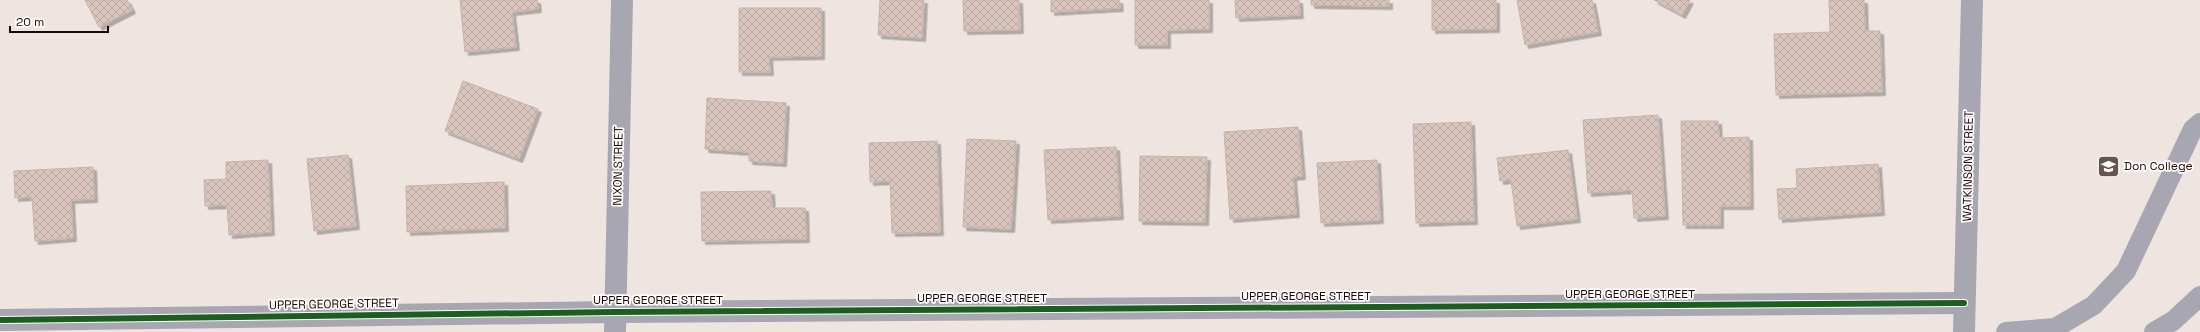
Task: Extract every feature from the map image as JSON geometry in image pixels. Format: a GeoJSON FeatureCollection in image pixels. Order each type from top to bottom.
{"type":"FeatureCollection","features":[{"type":"Feature","properties":{"kind":"street","name":"NIXON STREET"},"geometry":{"type":"LineString","coordinates":[[615,322],[622,0]]}},
{"type":"Feature","properties":{"kind":"street","name":"WATKINSON STREET"},"geometry":{"type":"LineString","coordinates":[[1964,332],[1972,0]]}},
{"type":"Feature","properties":{"kind":"street","name":"UPPER GEORGE STREET"},"geometry":{"type":"LineString","coordinates":[[0,320],[615,322],[1964,304]]}},
{"type":"Feature","properties":{"kind":"lane"},"geometry":{"type":"LineString","coordinates":[[2006,332],[2055,328],[2094,304],[2126,271],[2193,129],[2200,123]]}},
{"type":"Feature","properties":{"kind":"lane"},"geometry":{"type":"LineString","coordinates":[[2154,332],[2174,321],[2200,296]]}},
{"type":"Feature","properties":{"kind":"building"},"geometry":{"type":"Polygon","coordinates":[[[85,0],[127,0],[132,10],[99,27],[85,0]]]}},
{"type":"Feature","properties":{"kind":"building"},"geometry":{"type":"Polygon","coordinates":[[[460,0],[537,0],[538,9],[512,12],[516,47],[465,52],[460,0]]]}},
{"type":"Feature","properties":{"kind":"building"},"geometry":{"type":"Polygon","coordinates":[[[880,0],[924,0],[922,38],[878,35],[880,0]]]}},
{"type":"Feature","properties":{"kind":"building"},"geometry":{"type":"Polygon","coordinates":[[[963,0],[1019,0],[1020,30],[964,31],[963,0]]]}},
{"type":"Feature","properties":{"kind":"building"},"geometry":{"type":"Polygon","coordinates":[[[1051,0],[1119,0],[1120,8],[1051,12],[1051,0]]]}},
{"type":"Feature","properties":{"kind":"building"},"geometry":{"type":"Polygon","coordinates":[[[1135,0],[1209,0],[1209,29],[1167,30],[1167,45],[1135,45],[1135,0]]]}},
{"type":"Feature","properties":{"kind":"building"},"geometry":{"type":"Polygon","coordinates":[[[1235,0],[1299,0],[1300,15],[1236,18],[1235,0]]]}},
{"type":"Feature","properties":{"kind":"building"},"geometry":{"type":"Polygon","coordinates":[[[1311,0],[1389,0],[1389,6],[1311,5],[1311,0]]]}},
{"type":"Feature","properties":{"kind":"building"},"geometry":{"type":"Polygon","coordinates":[[[1432,0],[1496,0],[1496,29],[1432,30],[1432,0]]]}},
{"type":"Feature","properties":{"kind":"building"},"geometry":{"type":"Polygon","coordinates":[[[1517,0],[1592,0],[1598,32],[1525,45],[1517,0]]]}},
{"type":"Feature","properties":{"kind":"building"},"geometry":{"type":"Polygon","coordinates":[[[1654,0],[1690,0],[1682,15],[1654,0]]]}},
{"type":"Feature","properties":{"kind":"building"},"geometry":{"type":"Polygon","coordinates":[[[1829,0],[1864,0],[1865,31],[1880,31],[1882,92],[1776,95],[1774,34],[1830,32],[1829,0]]]}},
{"type":"Feature","properties":{"kind":"building"},"geometry":{"type":"Polygon","coordinates":[[[739,8],[821,8],[821,56],[769,57],[770,72],[739,72],[739,8]]]}},
{"type":"Feature","properties":{"kind":"building"},"geometry":{"type":"Polygon","coordinates":[[[463,81],[538,109],[519,159],[445,131],[463,81]]]}},
{"type":"Feature","properties":{"kind":"building"},"geometry":{"type":"Polygon","coordinates":[[[707,98],[786,103],[783,163],[749,161],[749,152],[705,149],[707,98]]]}},
{"type":"Feature","properties":{"kind":"building"},"geometry":{"type":"Polygon","coordinates":[[[1658,115],[1665,216],[1634,218],[1632,190],[1588,193],[1583,120],[1658,115]]]}},
{"type":"Feature","properties":{"kind":"building"},"geometry":{"type":"Polygon","coordinates":[[[1681,121],[1718,121],[1719,138],[1749,137],[1750,206],[1720,206],[1720,225],[1683,225],[1681,121]]]}},
{"type":"Feature","properties":{"kind":"building"},"geometry":{"type":"Polygon","coordinates":[[[1471,122],[1474,221],[1416,223],[1413,124],[1471,122]]]}},
{"type":"Feature","properties":{"kind":"building"},"geometry":{"type":"Polygon","coordinates":[[[1298,127],[1302,176],[1293,177],[1296,214],[1230,219],[1224,132],[1298,127]]]}},
{"type":"Feature","properties":{"kind":"building"},"geometry":{"type":"Polygon","coordinates":[[[967,139],[1016,141],[1011,229],[963,227],[967,139]]]}},
{"type":"Feature","properties":{"kind":"building"},"geometry":{"type":"Polygon","coordinates":[[[937,141],[940,232],[892,233],[890,181],[870,182],[869,143],[937,141]]]}},
{"type":"Feature","properties":{"kind":"building"},"geometry":{"type":"Polygon","coordinates":[[[1116,147],[1120,216],[1048,220],[1044,150],[1116,147]]]}},
{"type":"Feature","properties":{"kind":"building"},"geometry":{"type":"Polygon","coordinates":[[[1568,150],[1577,219],[1517,226],[1511,180],[1500,181],[1497,158],[1568,150]]]}},
{"type":"Feature","properties":{"kind":"building"},"geometry":{"type":"Polygon","coordinates":[[[348,155],[356,226],[314,231],[307,159],[348,155]]]}},
{"type":"Feature","properties":{"kind":"building"},"geometry":{"type":"Polygon","coordinates":[[[1140,156],[1207,157],[1205,222],[1139,221],[1140,156]]]}},
{"type":"Feature","properties":{"kind":"building"},"geometry":{"type":"Polygon","coordinates":[[[268,160],[271,232],[229,235],[227,205],[205,206],[204,180],[226,179],[226,162],[268,160]]]}},
{"type":"Feature","properties":{"kind":"building"},"geometry":{"type":"Polygon","coordinates":[[[1377,160],[1380,220],[1321,223],[1317,163],[1377,160]]]}},
{"type":"Feature","properties":{"kind":"building"},"geometry":{"type":"Polygon","coordinates":[[[1878,164],[1881,212],[1779,219],[1777,189],[1797,188],[1796,169],[1878,164]]]}},
{"type":"Feature","properties":{"kind":"building"},"geometry":{"type":"Polygon","coordinates":[[[93,167],[94,199],[71,200],[73,238],[35,241],[32,197],[15,198],[14,171],[93,167]]]}},
{"type":"Feature","properties":{"kind":"building"},"geometry":{"type":"Polygon","coordinates":[[[504,182],[505,228],[407,232],[406,186],[504,182]]]}},
{"type":"Feature","properties":{"kind":"building"},"geometry":{"type":"Polygon","coordinates":[[[771,191],[772,208],[805,208],[806,239],[702,241],[701,192],[771,191]]]}},
{"type":"Feature","properties":{"kind":"cycle path"},"geometry":{"type":"LineString","coordinates":[[0,320],[615,312],[1964,303]]}},
{"type":"Feature","properties":{"kind":"place","name":"Don College"},"geometry":{"type":"Point","coordinates":[2109,166]}}]}
